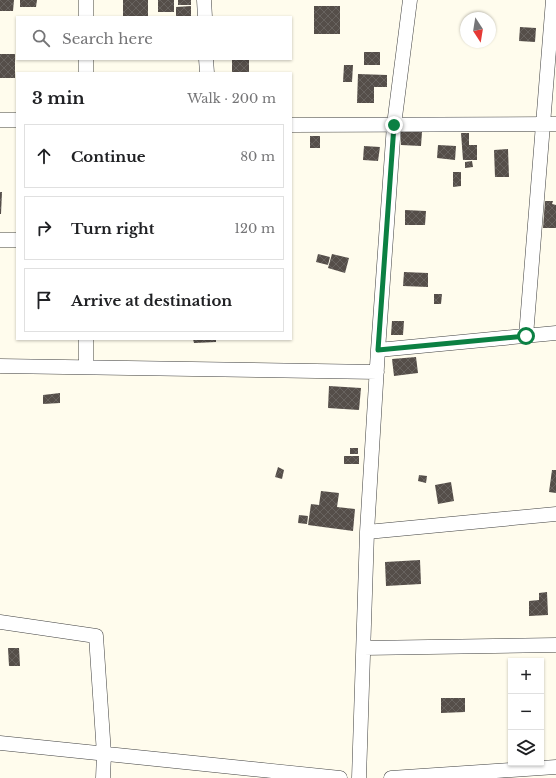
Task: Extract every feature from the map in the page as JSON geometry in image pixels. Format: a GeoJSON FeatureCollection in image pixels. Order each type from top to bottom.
{"type":"FeatureCollection","features":[{"type":"Feature","properties":{"kind":"street"},"geometry":{"type":"LineString","coordinates":[[86,0],[86,16]]}},
{"type":"Feature","properties":{"kind":"street"},"geometry":{"type":"LineString","coordinates":[[204,0],[205,16]]}},
{"type":"Feature","properties":{"kind":"street"},"geometry":{"type":"LineString","coordinates":[[360,778],[367,532],[378,350],[394,125],[410,0]]}},
{"type":"Feature","properties":{"kind":"street"},"geometry":{"type":"LineString","coordinates":[[526,336],[553,0]]}},
{"type":"Feature","properties":{"kind":"street"},"geometry":{"type":"LineString","coordinates":[[86,60],[86,72]]}},
{"type":"Feature","properties":{"kind":"street"},"geometry":{"type":"LineString","coordinates":[[206,60],[207,72]]}},
{"type":"Feature","properties":{"kind":"street"},"geometry":{"type":"LineString","coordinates":[[0,120],[16,120]]}},
{"type":"Feature","properties":{"kind":"street"},"geometry":{"type":"LineString","coordinates":[[292,125],[556,124]]}},
{"type":"Feature","properties":{"kind":"street"},"geometry":{"type":"LineString","coordinates":[[0,240],[16,240]]}},
{"type":"Feature","properties":{"kind":"street"},"geometry":{"type":"LineString","coordinates":[[378,350],[556,333]]}},
{"type":"Feature","properties":{"kind":"street"},"geometry":{"type":"LineString","coordinates":[[86,340],[86,367]]}},
{"type":"Feature","properties":{"kind":"street"},"geometry":{"type":"LineString","coordinates":[[0,366],[377,372]]}},
{"type":"Feature","properties":{"kind":"street"},"geometry":{"type":"LineString","coordinates":[[367,532],[556,514]]}},
{"type":"Feature","properties":{"kind":"street"},"geometry":{"type":"LineString","coordinates":[[0,622],[96,636],[104,754],[103,778]]}},
{"type":"Feature","properties":{"kind":"street"},"geometry":{"type":"LineString","coordinates":[[364,648],[556,645]]}},
{"type":"Feature","properties":{"kind":"street"},"geometry":{"type":"LineString","coordinates":[[0,743],[340,778]]}},
{"type":"Feature","properties":{"kind":"street"},"geometry":{"type":"LineString","coordinates":[[391,778],[556,768]]}},
{"type":"Feature","properties":{"kind":"building"},"geometry":{"type":"Polygon","coordinates":[[[0,0],[14,0],[13,11],[0,11],[0,0]]]}},
{"type":"Feature","properties":{"kind":"building"},"geometry":{"type":"Polygon","coordinates":[[[20,0],[37,0],[36,7],[20,7],[20,0]]]}},
{"type":"Feature","properties":{"kind":"building"},"geometry":{"type":"Polygon","coordinates":[[[123,0],[148,0],[148,16],[123,16],[123,0]]]}},
{"type":"Feature","properties":{"kind":"building"},"geometry":{"type":"Polygon","coordinates":[[[158,0],[174,0],[174,12],[158,12],[158,0]]]}},
{"type":"Feature","properties":{"kind":"building"},"geometry":{"type":"Polygon","coordinates":[[[178,0],[191,0],[191,5],[178,5],[178,0]]]}},
{"type":"Feature","properties":{"kind":"building"},"geometry":{"type":"Polygon","coordinates":[[[191,6],[191,16],[176,16],[176,7],[191,6]]]}},
{"type":"Feature","properties":{"kind":"building"},"geometry":{"type":"Polygon","coordinates":[[[314,6],[340,6],[340,34],[314,34],[314,6]]]}},
{"type":"Feature","properties":{"kind":"building"},"geometry":{"type":"Polygon","coordinates":[[[520,27],[536,28],[535,42],[519,41],[520,27]]]}},
{"type":"Feature","properties":{"kind":"building"},"geometry":{"type":"Polygon","coordinates":[[[364,52],[380,52],[380,65],[364,65],[364,52]]]}},
{"type":"Feature","properties":{"kind":"building"},"geometry":{"type":"Polygon","coordinates":[[[0,54],[15,54],[15,78],[0,78],[0,54]]]}},
{"type":"Feature","properties":{"kind":"building"},"geometry":{"type":"Polygon","coordinates":[[[232,60],[249,60],[249,72],[232,72],[232,60]]]}},
{"type":"Feature","properties":{"kind":"building"},"geometry":{"type":"Polygon","coordinates":[[[344,65],[353,65],[352,82],[343,82],[344,65]]]}},
{"type":"Feature","properties":{"kind":"building"},"geometry":{"type":"Polygon","coordinates":[[[358,74],[387,75],[387,87],[374,87],[374,103],[357,103],[358,74]]]}},
{"type":"Feature","properties":{"kind":"building"},"geometry":{"type":"Polygon","coordinates":[[[401,132],[422,132],[421,146],[401,145],[401,132]]]}},
{"type":"Feature","properties":{"kind":"building"},"geometry":{"type":"Polygon","coordinates":[[[461,133],[469,133],[469,145],[477,145],[477,160],[463,160],[461,133]]]}},
{"type":"Feature","properties":{"kind":"building"},"geometry":{"type":"Polygon","coordinates":[[[310,136],[320,136],[320,148],[310,148],[310,136]]]}},
{"type":"Feature","properties":{"kind":"building"},"geometry":{"type":"Polygon","coordinates":[[[438,145],[456,146],[455,160],[437,158],[438,145]]]}},
{"type":"Feature","properties":{"kind":"building"},"geometry":{"type":"Polygon","coordinates":[[[364,146],[380,147],[378,161],[363,160],[364,146]]]}},
{"type":"Feature","properties":{"kind":"building"},"geometry":{"type":"Polygon","coordinates":[[[508,149],[509,177],[495,177],[494,150],[508,149]]]}},
{"type":"Feature","properties":{"kind":"building"},"geometry":{"type":"Polygon","coordinates":[[[472,161],[473,167],[465,168],[465,162],[472,161]]]}},
{"type":"Feature","properties":{"kind":"building"},"geometry":{"type":"Polygon","coordinates":[[[453,172],[461,172],[461,186],[453,187],[453,172]]]}},
{"type":"Feature","properties":{"kind":"building"},"geometry":{"type":"Polygon","coordinates":[[[0,192],[2,192],[1,214],[0,214],[0,192]]]}},
{"type":"Feature","properties":{"kind":"building"},"geometry":{"type":"Polygon","coordinates":[[[545,201],[553,201],[552,204],[556,205],[556,228],[543,228],[545,201]]]}},
{"type":"Feature","properties":{"kind":"building"},"geometry":{"type":"Polygon","coordinates":[[[405,210],[426,211],[425,225],[405,225],[405,210]]]}},
{"type":"Feature","properties":{"kind":"building"},"geometry":{"type":"Polygon","coordinates":[[[318,254],[330,257],[328,265],[316,262],[318,254]]]}},
{"type":"Feature","properties":{"kind":"building"},"geometry":{"type":"Polygon","coordinates":[[[332,254],[349,258],[345,273],[328,268],[332,254]]]}},
{"type":"Feature","properties":{"kind":"building"},"geometry":{"type":"Polygon","coordinates":[[[404,272],[428,273],[428,287],[403,286],[404,272]]]}},
{"type":"Feature","properties":{"kind":"building"},"geometry":{"type":"Polygon","coordinates":[[[434,294],[442,294],[441,304],[434,304],[434,294]]]}},
{"type":"Feature","properties":{"kind":"building"},"geometry":{"type":"Polygon","coordinates":[[[392,321],[404,321],[403,335],[391,335],[392,321]]]}},
{"type":"Feature","properties":{"kind":"building"},"geometry":{"type":"Polygon","coordinates":[[[193,340],[216,340],[216,342],[194,343],[193,340]]]}},
{"type":"Feature","properties":{"kind":"building"},"geometry":{"type":"Polygon","coordinates":[[[416,357],[418,373],[394,376],[392,359],[416,357]]]}},
{"type":"Feature","properties":{"kind":"building"},"geometry":{"type":"Polygon","coordinates":[[[329,386],[361,388],[359,410],[328,408],[329,386]]]}},
{"type":"Feature","properties":{"kind":"building"},"geometry":{"type":"Polygon","coordinates":[[[60,393],[60,403],[43,404],[43,395],[60,393]]]}},
{"type":"Feature","properties":{"kind":"building"},"geometry":{"type":"Polygon","coordinates":[[[350,448],[358,448],[358,454],[350,454],[350,448]]]}},
{"type":"Feature","properties":{"kind":"building"},"geometry":{"type":"Polygon","coordinates":[[[344,456],[359,456],[359,464],[344,464],[344,456]]]}},
{"type":"Feature","properties":{"kind":"building"},"geometry":{"type":"Polygon","coordinates":[[[278,467],[284,470],[282,479],[275,477],[278,467]]]}},
{"type":"Feature","properties":{"kind":"building"},"geometry":{"type":"Polygon","coordinates":[[[552,470],[556,470],[556,493],[549,492],[552,470]]]}},
{"type":"Feature","properties":{"kind":"building"},"geometry":{"type":"Polygon","coordinates":[[[419,475],[427,476],[426,483],[418,481],[419,475]]]}},
{"type":"Feature","properties":{"kind":"building"},"geometry":{"type":"Polygon","coordinates":[[[451,482],[454,501],[438,504],[435,485],[451,482]]]}},
{"type":"Feature","properties":{"kind":"building"},"geometry":{"type":"Polygon","coordinates":[[[321,491],[339,493],[337,507],[355,509],[353,531],[308,525],[311,504],[319,505],[321,491]]]}},
{"type":"Feature","properties":{"kind":"building"},"geometry":{"type":"Polygon","coordinates":[[[299,515],[308,516],[307,524],[298,523],[299,515]]]}},
{"type":"Feature","properties":{"kind":"building"},"geometry":{"type":"Polygon","coordinates":[[[420,560],[421,584],[386,586],[385,562],[420,560]]]}},
{"type":"Feature","properties":{"kind":"building"},"geometry":{"type":"Polygon","coordinates":[[[547,592],[548,615],[529,616],[529,601],[539,600],[539,593],[547,592]]]}},
{"type":"Feature","properties":{"kind":"building"},"geometry":{"type":"Polygon","coordinates":[[[8,648],[19,648],[20,666],[9,666],[8,648]]]}},
{"type":"Feature","properties":{"kind":"building"},"geometry":{"type":"Polygon","coordinates":[[[441,698],[465,698],[465,712],[441,713],[441,698]]]}},
{"type":"Feature","properties":{"kind":"route"},"geometry":{"type":"LineString","coordinates":[[394,125],[378,350],[526,336]]}}]}
